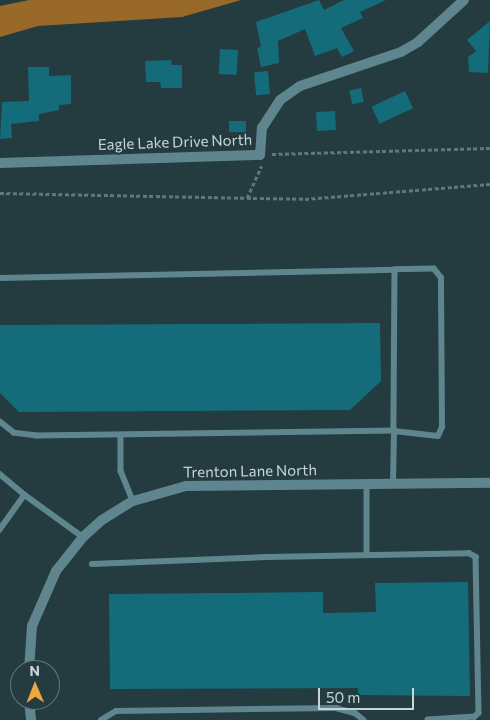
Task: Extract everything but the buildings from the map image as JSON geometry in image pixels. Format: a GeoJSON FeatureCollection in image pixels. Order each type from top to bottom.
{"type":"FeatureCollection","features":[{"type":"Feature","properties":{"kind":"street","name":"Eagle Lake Drive North"},"geometry":{"type":"LineString","coordinates":[[0,163],[260,154],[262,128],[280,100],[300,86],[401,52],[418,42],[464,0]]}},
{"type":"Feature","properties":{"kind":"street","name":"Trenton Lane North"},"geometry":{"type":"LineString","coordinates":[[30,660],[32,626],[56,570],[83,537],[133,501],[186,486],[490,483]]}},
{"type":"Feature","properties":{"kind":"lane"},"geometry":{"type":"LineString","coordinates":[[0,278],[434,269],[441,278],[442,427],[438,436],[394,431],[37,436],[14,433],[0,422]]}},
{"type":"Feature","properties":{"kind":"lane"},"geometry":{"type":"LineString","coordinates":[[393,484],[395,270]]}},
{"type":"Feature","properties":{"kind":"lane"},"geometry":{"type":"LineString","coordinates":[[121,436],[121,471],[133,501]]}},
{"type":"Feature","properties":{"kind":"lane"},"geometry":{"type":"LineString","coordinates":[[0,474],[25,495],[83,537]]}},
{"type":"Feature","properties":{"kind":"lane"},"geometry":{"type":"LineString","coordinates":[[367,484],[367,555]]}},
{"type":"Feature","properties":{"kind":"lane"},"geometry":{"type":"LineString","coordinates":[[0,530],[25,495]]}},
{"type":"Feature","properties":{"kind":"lane"},"geometry":{"type":"LineString","coordinates":[[92,564],[367,555],[469,553],[476,556],[479,713],[476,718],[428,720]]}},
{"type":"Feature","properties":{"kind":"lane"},"geometry":{"type":"LineString","coordinates":[[101,720],[116,712],[336,708],[355,713],[364,720]]}},
{"type":"Feature","properties":{"kind":"path"},"geometry":{"type":"LineString","coordinates":[[247,198],[261,172],[260,154],[490,148]]}},
{"type":"Feature","properties":{"kind":"path"},"geometry":{"type":"LineString","coordinates":[[0,193],[247,198],[374,195],[490,184]]}},
{"type":"Feature","properties":{"kind":"shaded area"},"geometry":{"type":"Polygon","coordinates":[[[29,0],[241,0],[182,17],[38,26],[0,37],[0,6],[29,0]]]}}]}
